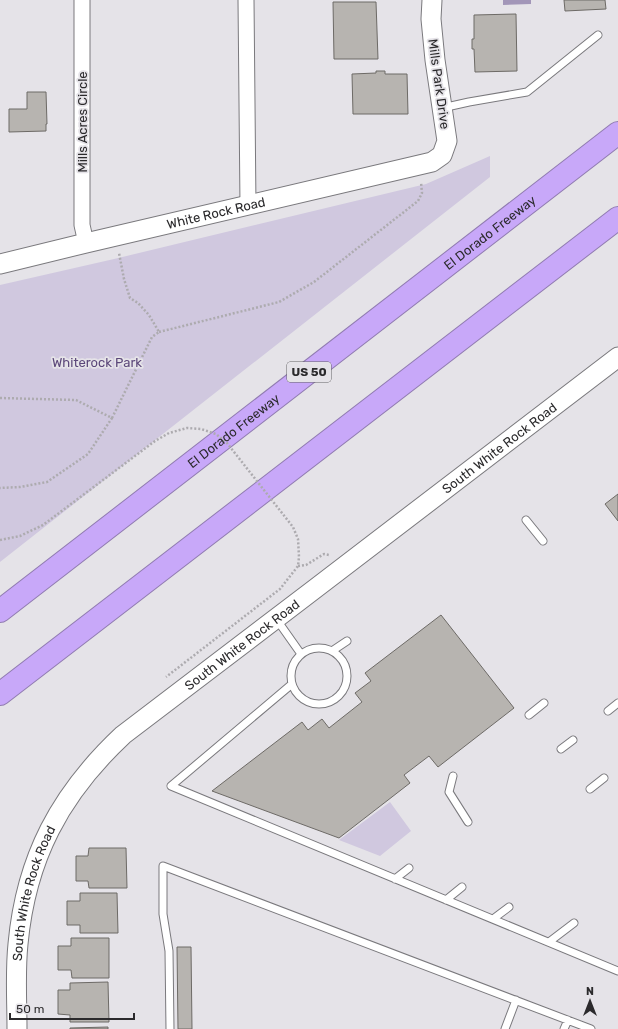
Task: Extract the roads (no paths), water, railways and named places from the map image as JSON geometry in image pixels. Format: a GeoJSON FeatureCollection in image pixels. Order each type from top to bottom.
{"type":"FeatureCollection","features":[{"type":"Feature","properties":{"kind":"highway","name":"El Dorado Freeway"},"geometry":{"type":"LineString","coordinates":[[0,611],[618,134]]}},
{"type":"Feature","properties":{"kind":"highway"},"geometry":{"type":"LineString","coordinates":[[0,694],[618,218]]}},
{"type":"Feature","properties":{"kind":"street","name":"Mills Acres Circle"},"geometry":{"type":"LineString","coordinates":[[82,0],[82,224],[86,243]]}},
{"type":"Feature","properties":{"kind":"street"},"geometry":{"type":"LineString","coordinates":[[246,0],[248,206]]}},
{"type":"Feature","properties":{"kind":"street","name":"Mills Park Drive"},"geometry":{"type":"LineString","coordinates":[[432,0],[430,19],[447,141],[442,155],[432,162]]}},
{"type":"Feature","properties":{"kind":"street","name":"White Rock Road"},"geometry":{"type":"LineString","coordinates":[[0,264],[432,162]]}},
{"type":"Feature","properties":{"kind":"street","name":"South White Rock Road"},"geometry":{"type":"LineString","coordinates":[[17,1029],[17,944],[24,899],[33,868],[50,828],[61,809],[86,773],[100,757],[123,735],[618,357]]}},
{"type":"Feature","properties":{"kind":"lane"},"geometry":{"type":"LineString","coordinates":[[442,108],[527,92],[598,35]]}},
{"type":"Feature","properties":{"kind":"lane"},"geometry":{"type":"LineString","coordinates":[[526,520],[543,541]]}},
{"type":"Feature","properties":{"kind":"lane"},"geometry":{"type":"LineString","coordinates":[[276,619],[301,654]]}},
{"type":"Feature","properties":{"kind":"lane"},"geometry":{"type":"LineString","coordinates":[[332,651],[346,641]]}},
{"type":"Feature","properties":{"kind":"lane"},"geometry":{"type":"LineString","coordinates":[[321,648],[332,651],[340,658],[346,668],[347,678],[344,689],[337,698],[327,703],[316,704],[305,701],[297,694],[292,684],[290,673],[294,663],[301,654],[310,649],[321,648]]}},
{"type":"Feature","properties":{"kind":"lane"},"geometry":{"type":"LineString","coordinates":[[292,684],[171,786],[618,971]]}},
{"type":"Feature","properties":{"kind":"lane"},"geometry":{"type":"LineString","coordinates":[[529,715],[544,703]]}},
{"type":"Feature","properties":{"kind":"lane"},"geometry":{"type":"LineString","coordinates":[[608,710],[618,703]]}},
{"type":"Feature","properties":{"kind":"lane"},"geometry":{"type":"LineString","coordinates":[[562,749],[573,740]]}},
{"type":"Feature","properties":{"kind":"lane"},"geometry":{"type":"LineString","coordinates":[[453,776],[449,792],[468,822]]}},
{"type":"Feature","properties":{"kind":"lane"},"geometry":{"type":"LineString","coordinates":[[590,789],[604,778]]}},
{"type":"Feature","properties":{"kind":"lane"},"geometry":{"type":"LineString","coordinates":[[170,1029],[169,951],[163,914],[163,866],[591,1029]]}},
{"type":"Feature","properties":{"kind":"lane"},"geometry":{"type":"LineString","coordinates":[[395,879],[409,868]]}},
{"type":"Feature","properties":{"kind":"lane"},"geometry":{"type":"LineString","coordinates":[[446,900],[462,887]]}},
{"type":"Feature","properties":{"kind":"lane"},"geometry":{"type":"LineString","coordinates":[[493,919],[509,907]]}},
{"type":"Feature","properties":{"kind":"lane"},"geometry":{"type":"LineString","coordinates":[[549,942],[574,923]]}},
{"type":"Feature","properties":{"kind":"lane"},"geometry":{"type":"LineString","coordinates":[[505,1029],[516,1000]]}},
{"type":"Feature","properties":{"kind":"lane"},"geometry":{"type":"LineString","coordinates":[[564,1029],[568,1020]]}},
{"type":"Feature","properties":{"kind":"park label","name":"Whiterock Park"},"geometry":{"type":"Point","coordinates":[97,362]}}]}
